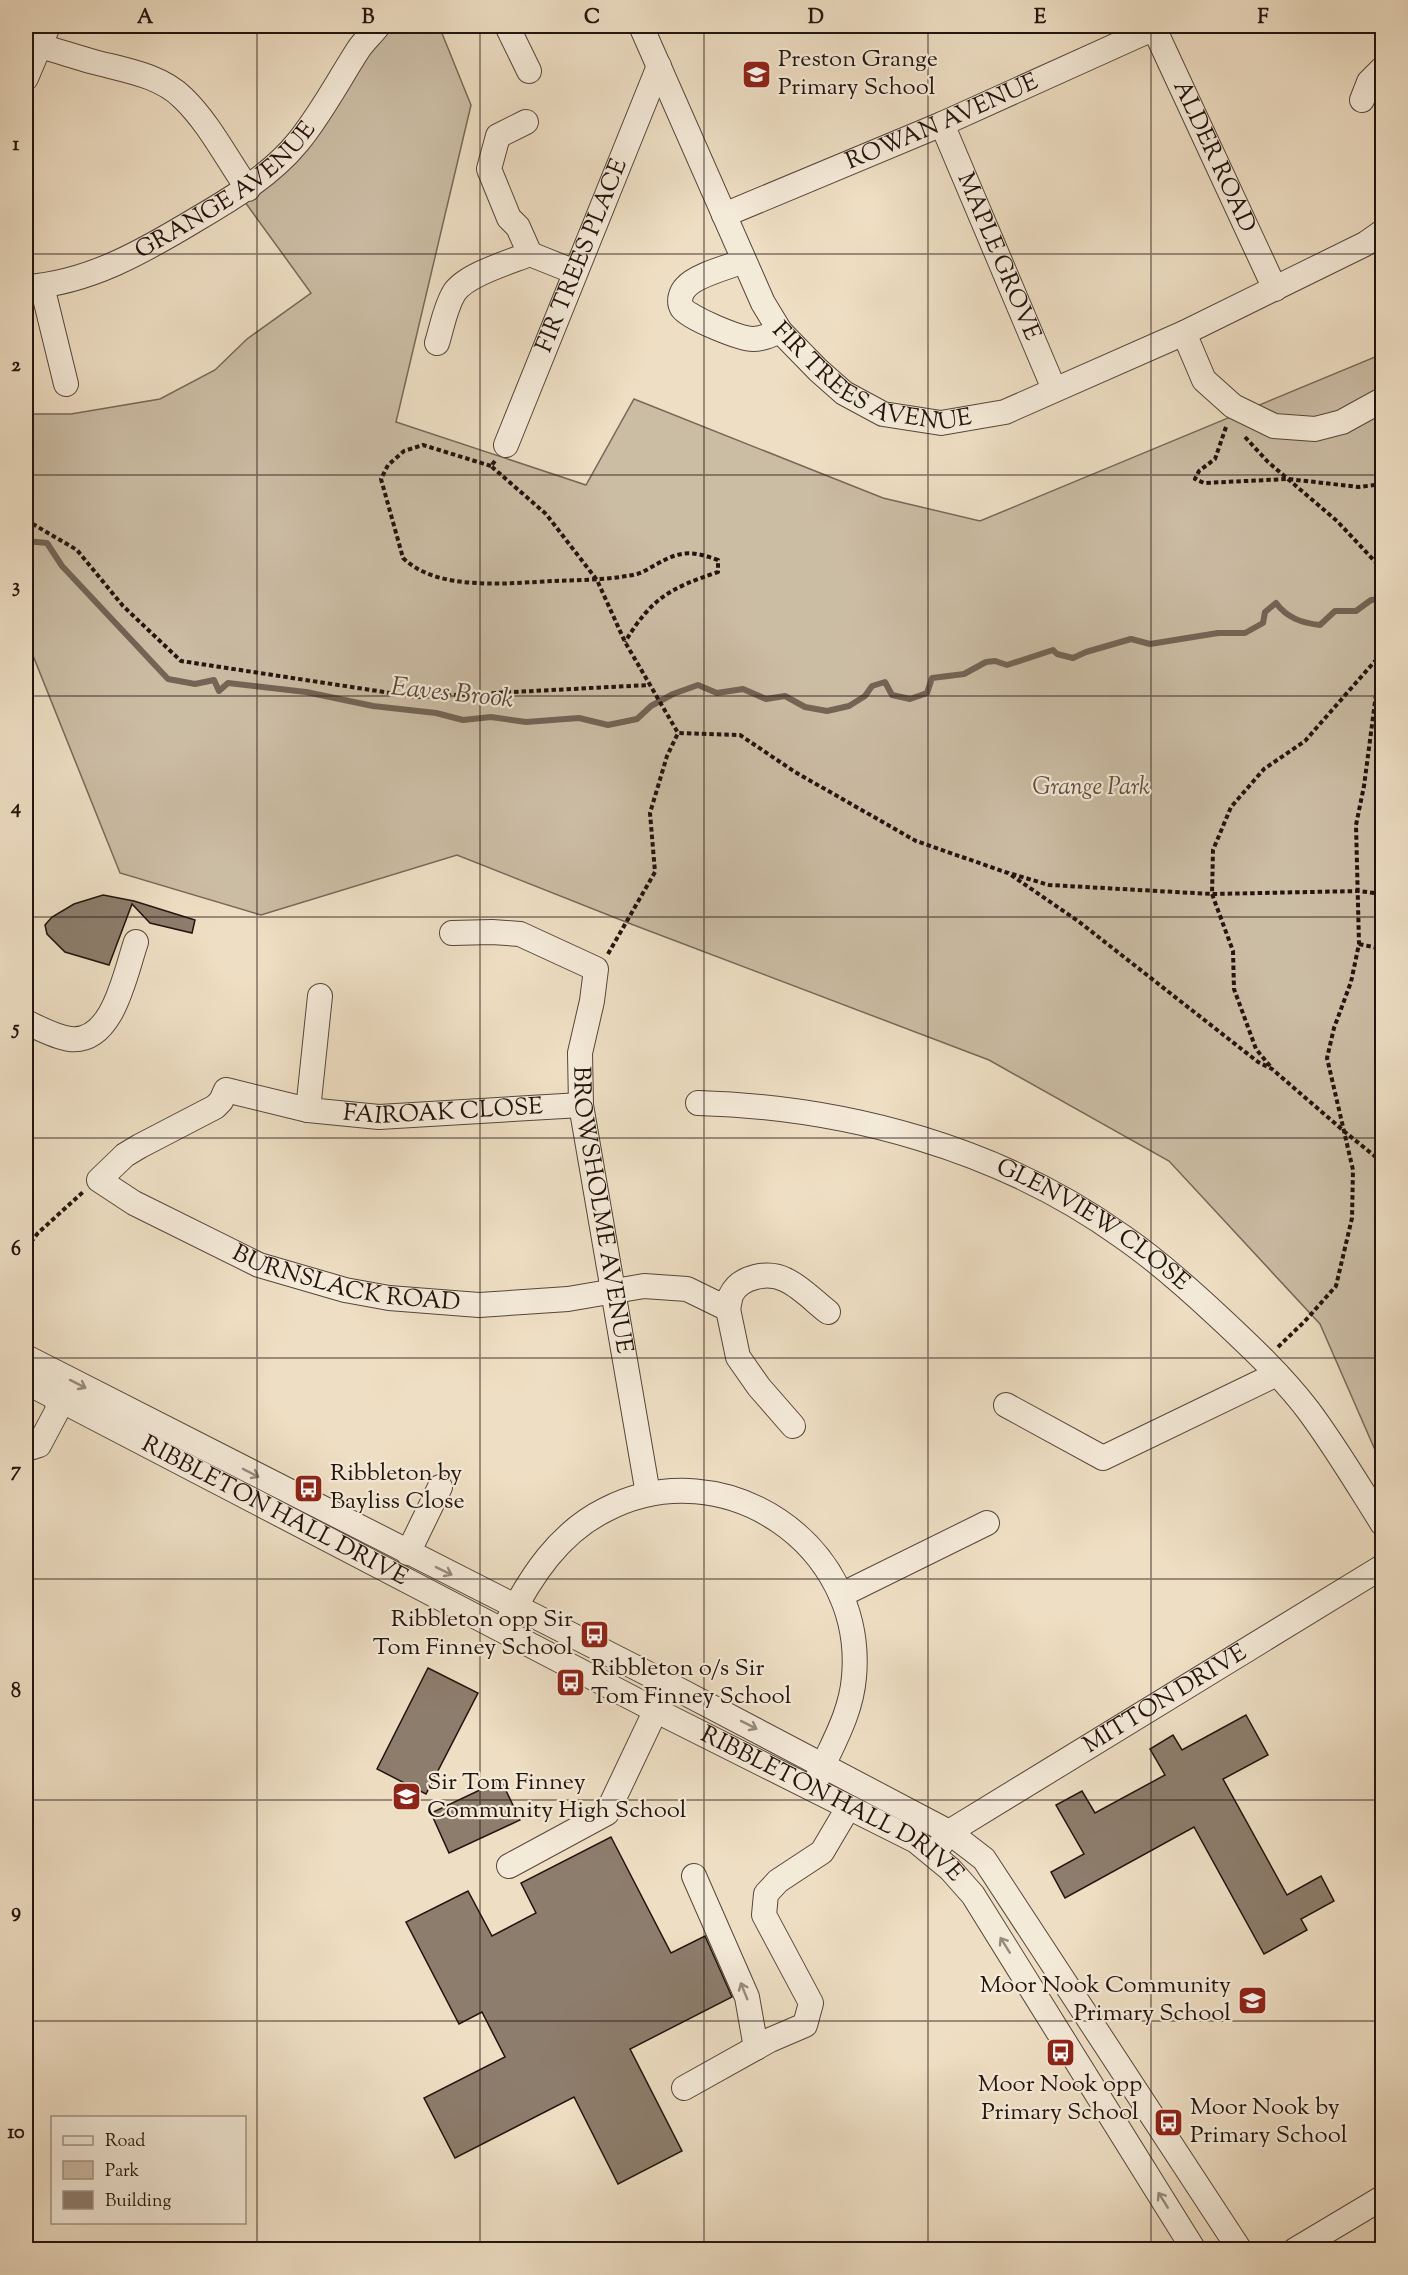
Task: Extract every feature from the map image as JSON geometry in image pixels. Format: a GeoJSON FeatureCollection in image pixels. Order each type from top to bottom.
{"type":"FeatureCollection","features":[{"type":"Feature","properties":{"kind":"street","name":"GRANGE AVENUE"},"geometry":{"type":"LineString","coordinates":[[34,287],[75,279],[120,262],[248,189],[297,143],[322,109],[359,48],[378,26]]}},
{"type":"Feature","properties":{"kind":"street"},"geometry":{"type":"LineString","coordinates":[[507,26],[529,71]]}},
{"type":"Feature","properties":{"kind":"street","name":"FIR TREES AVENUE"},"geometry":{"type":"LineString","coordinates":[[641,26],[763,303],[780,331],[844,393],[882,414],[941,423],[1005,412],[1184,333],[1365,244],[1383,232]]}},
{"type":"Feature","properties":{"kind":"street","name":"ROWAN AVENUE"},"geometry":{"type":"LineString","coordinates":[[724,215],[942,124],[1155,26]]}},
{"type":"Feature","properties":{"kind":"street","name":"ALDER ROAD"},"geometry":{"type":"LineString","coordinates":[[1155,26],[1275,289]]}},
{"type":"Feature","properties":{"kind":"street"},"geometry":{"type":"LineString","coordinates":[[26,78],[44,36],[170,87],[183,98],[202,121],[248,189]]}},
{"type":"Feature","properties":{"kind":"street","name":"FIR TREES PLACE"},"geometry":{"type":"LineString","coordinates":[[506,445],[659,66]]}},
{"type":"Feature","properties":{"kind":"street"},"geometry":{"type":"LineString","coordinates":[[1362,100],[1369,82],[1383,69]]}},
{"type":"Feature","properties":{"kind":"street"},"geometry":{"type":"LineString","coordinates":[[526,122],[498,136],[489,169],[509,218],[518,227],[530,254],[575,272]]}},
{"type":"Feature","properties":{"kind":"street","name":"MAPLE GROVE"},"geometry":{"type":"LineString","coordinates":[[942,124],[1054,389]]}},
{"type":"Feature","properties":{"kind":"street"},"geometry":{"type":"LineString","coordinates":[[438,343],[450,302],[456,290],[475,277],[530,254]]}},
{"type":"Feature","properties":{"kind":"street"},"geometry":{"type":"LineString","coordinates":[[744,261],[692,281],[684,288],[680,298],[681,305],[686,312],[735,336],[752,339],[765,338],[780,331]]}},
{"type":"Feature","properties":{"kind":"street"},"geometry":{"type":"LineString","coordinates":[[34,287],[66,384]]}},
{"type":"Feature","properties":{"kind":"street"},"geometry":{"type":"LineString","coordinates":[[1184,333],[1204,380],[1233,406],[1274,426],[1315,429],[1342,422],[1383,399]]}},
{"type":"Feature","properties":{"kind":"street"},"geometry":{"type":"LineString","coordinates":[[452,933],[520,934],[596,969]]}},
{"type":"Feature","properties":{"kind":"street"},"geometry":{"type":"LineString","coordinates":[[26,1022],[68,1039],[78,1039],[97,1032],[110,1017],[136,942]]}},
{"type":"Feature","properties":{"kind":"street","name":"BROWSHOLME AVENUE"},"geometry":{"type":"LineString","coordinates":[[596,969],[592,1001],[580,1053],[580,1105],[648,1494]]}},
{"type":"Feature","properties":{"kind":"street","name":"FAIROAK CLOSE"},"geometry":{"type":"LineString","coordinates":[[308,1110],[320,996]]}},
{"type":"Feature","properties":{"kind":"street","name":"FAIROAK CLOSE"},"geometry":{"type":"LineString","coordinates":[[99,1180],[125,1155],[215,1107],[226,1090],[308,1110],[379,1117],[580,1105]]}},
{"type":"Feature","properties":{"kind":"street","name":"GLENVIEW CLOSE"},"geometry":{"type":"LineString","coordinates":[[698,1102],[783,1108],[836,1117],[937,1144],[1016,1175],[1091,1215],[1152,1258],[1181,1282],[1271,1367],[1308,1410],[1383,1523]]}},
{"type":"Feature","properties":{"kind":"street","name":"BURNSLACK ROAD"},"geometry":{"type":"LineString","coordinates":[[99,1180],[134,1203],[259,1265],[345,1290],[389,1298],[478,1305],[557,1300],[644,1286],[687,1290],[728,1309]]}},
{"type":"Feature","properties":{"kind":"street"},"geometry":{"type":"LineString","coordinates":[[793,1426],[759,1387],[738,1357],[728,1309],[732,1294],[739,1286],[758,1276],[768,1275],[794,1284],[828,1312]]}},
{"type":"Feature","properties":{"kind":"street","name":"RIBBLETON HALL DRIVE"},"geometry":{"type":"LineString","coordinates":[[26,1357],[103,1410],[502,1631],[916,1841],[950,1869],[973,1895],[1194,2250]]}},
{"type":"Feature","properties":{"kind":"street"},"geometry":{"type":"LineString","coordinates":[[1006,1405],[1103,1458],[1271,1367]]}},
{"type":"Feature","properties":{"kind":"street","name":"RIBBLETON HALL DRIVE"},"geometry":{"type":"LineString","coordinates":[[26,1382],[60,1400],[103,1410],[408,1553],[668,1684],[949,1832],[984,1859],[1240,2250]]}},
{"type":"Feature","properties":{"kind":"street"},"geometry":{"type":"LineString","coordinates":[[26,1449],[39,1445],[56,1413],[60,1400]]}},
{"type":"Feature","properties":{"kind":"street","name":"RIBBLETON HALL DRIVE"},"geometry":{"type":"LineString","coordinates":[[408,1553],[440,1487]]}},
{"type":"Feature","properties":{"kind":"street"},"geometry":{"type":"LineString","coordinates":[[502,1631],[540,1567],[569,1534],[606,1509],[648,1494],[679,1491],[710,1493],[740,1501],[768,1514],[787,1526],[811,1548],[831,1575],[841,1595],[853,1635],[854,1678],[846,1719],[813,1788]]}},
{"type":"Feature","properties":{"kind":"street"},"geometry":{"type":"LineString","coordinates":[[841,1595],[987,1523]]}},
{"type":"Feature","properties":{"kind":"street","name":"MITTON DRIVE"},"geometry":{"type":"LineString","coordinates":[[949,1832],[1383,1567]]}},
{"type":"Feature","properties":{"kind":"street"},"geometry":{"type":"LineString","coordinates":[[509,1866],[607,1813],[668,1684]]}},
{"type":"Feature","properties":{"kind":"street"},"geometry":{"type":"LineString","coordinates":[[684,2088],[756,2048],[805,2025],[811,2003],[764,1915],[766,1894],[778,1881],[822,1852],[848,1808]]}},
{"type":"Feature","properties":{"kind":"street"},"geometry":{"type":"LineString","coordinates":[[933,1856],[949,1832]]}},
{"type":"Feature","properties":{"kind":"street"},"geometry":{"type":"LineString","coordinates":[[694,1876],[747,1997],[756,2048]]}},
{"type":"Feature","properties":{"kind":"street"},"geometry":{"type":"LineString","coordinates":[[1294,2250],[1383,2198]]}},
{"type":"Feature","properties":{"kind":"path"},"geometry":{"type":"LineString","coordinates":[[1233,406],[1215,459],[1199,471],[1195,479],[1204,483],[1288,479],[1359,487],[1383,484]]}},
{"type":"Feature","properties":{"kind":"path"},"geometry":{"type":"LineString","coordinates":[[1233,406],[1241,432],[1268,462],[1338,521],[1383,569]]}},
{"type":"Feature","properties":{"kind":"path"},"geometry":{"type":"LineString","coordinates":[[625,642],[651,605],[681,585],[718,572],[718,560],[697,553],[674,554],[639,573],[597,580],[490,584],[466,582],[428,573],[411,566],[403,558],[381,479],[388,465],[404,451],[423,445],[490,466],[546,514],[597,580],[625,642],[678,733]]}},
{"type":"Feature","properties":{"kind":"path"},"geometry":{"type":"LineString","coordinates":[[490,466],[506,445]]}},
{"type":"Feature","properties":{"kind":"path"},"geometry":{"type":"LineString","coordinates":[[26,520],[77,550],[123,606],[181,661],[417,697],[649,685]]}},
{"type":"Feature","properties":{"kind":"path"},"geometry":{"type":"LineString","coordinates":[[1271,1367],[1305,1321],[1336,1286],[1352,1218],[1353,1170],[1327,1058],[1334,1028],[1351,982],[1359,944],[1356,825],[1364,786],[1382,654]]}},
{"type":"Feature","properties":{"kind":"path"},"geometry":{"type":"LineString","coordinates":[[1382,654],[1305,741],[1264,769],[1231,807],[1213,850],[1212,894],[1233,951],[1234,989],[1256,1049],[1272,1069],[1383,1162]]}},
{"type":"Feature","properties":{"kind":"path"},"geometry":{"type":"LineString","coordinates":[[678,733],[740,735],[795,772],[916,841],[1048,885],[1212,894],[1359,891],[1383,894]]}},
{"type":"Feature","properties":{"kind":"path"},"geometry":{"type":"LineString","coordinates":[[596,969],[612,948],[655,872],[650,813],[666,756],[678,733]]}},
{"type":"Feature","properties":{"kind":"path"},"geometry":{"type":"LineString","coordinates":[[1008,873],[1078,921],[1258,1062],[1272,1069]]}},
{"type":"Feature","properties":{"kind":"path"},"geometry":{"type":"LineString","coordinates":[[1359,944],[1383,949]]}},
{"type":"Feature","properties":{"kind":"path"},"geometry":{"type":"LineString","coordinates":[[26,1248],[54,1218],[99,1180]]}},
{"type":"Feature","properties":{"kind":"green space","name":"Grange Park"},"geometry":{"type":"Polygon","coordinates":[[[385,26],[439,26],[471,105],[396,422],[586,485],[634,399],[883,498],[980,521],[1382,354],[1382,1466],[1320,1324],[1169,1161],[989,1060],[631,924],[457,855],[261,915],[120,873],[26,638],[26,414],[71,414],[160,399],[215,370],[247,339],[311,293],[245,202],[385,26]]]}},
{"type":"Feature","properties":{"kind":"building"},"geometry":{"type":"Polygon","coordinates":[[[103,895],[134,901],[195,920],[192,933],[150,923],[132,904],[109,965],[65,952],[47,934],[45,925],[52,917],[74,904],[103,895]]]}},
{"type":"Feature","properties":{"kind":"building"},"geometry":{"type":"Polygon","coordinates":[[[428,1668],[478,1693],[426,1794],[377,1769],[428,1668]]]}},
{"type":"Feature","properties":{"kind":"building"},"geometry":{"type":"Polygon","coordinates":[[[1246,1715],[1268,1755],[1223,1779],[1287,1895],[1321,1876],[1334,1901],[1301,1919],[1307,1930],[1264,1954],[1194,1827],[1065,1898],[1051,1872],[1084,1854],[1056,1805],[1082,1791],[1095,1813],[1165,1775],[1150,1749],[1173,1735],[1182,1750],[1246,1715]]]}},
{"type":"Feature","properties":{"kind":"building"},"geometry":{"type":"Polygon","coordinates":[[[501,1780],[520,1820],[449,1853],[431,1813],[501,1780]]]}},
{"type":"Feature","properties":{"kind":"building"},"geometry":{"type":"Polygon","coordinates":[[[611,1837],[671,1953],[705,1936],[732,1997],[630,2049],[682,2151],[618,2184],[574,2097],[455,2158],[424,2098],[505,2057],[482,2012],[459,2024],[406,1922],[468,1891],[492,1936],[536,1913],[521,1883],[611,1837]]]}},
{"type":"Feature","properties":{"kind":"waterway","name":"Eaves Brook"},"geometry":{"type":"LineString","coordinates":[[26,541],[47,543],[62,566],[168,679],[195,684],[214,680],[219,691],[228,683],[306,692],[373,706],[436,713],[463,720],[491,717],[526,722],[579,718],[608,725],[637,719],[651,706],[673,694],[698,685],[717,693],[743,689],[766,699],[785,696],[805,707],[827,711],[849,706],[865,696],[872,686],[885,682],[892,695],[910,699],[927,693],[932,678],[964,674],[986,662],[995,661],[1007,665],[1053,650],[1057,654],[1073,658],[1131,639],[1150,644],[1218,633],[1245,633],[1263,623],[1265,612],[1276,603],[1295,619],[1320,625],[1335,611],[1356,611],[1371,600],[1382,599]]}},
{"type":"Feature","properties":{"kind":"place","name":"Preston Grange Primary School"},"geometry":{"type":"Point","coordinates":[757,74]}},
{"type":"Feature","properties":{"kind":"place","name":"Ribbleton by Bayliss Close"},"geometry":{"type":"Point","coordinates":[309,1488]}},
{"type":"Feature","properties":{"kind":"place","name":"Ribbleton opp Sir Tom Finney School"},"geometry":{"type":"Point","coordinates":[594,1634]}},
{"type":"Feature","properties":{"kind":"place","name":"Ribbleton o/s Sir Tom Finney School"},"geometry":{"type":"Point","coordinates":[570,1683]}},
{"type":"Feature","properties":{"kind":"place","name":"Sir Tom Finney Community High School"},"geometry":{"type":"Point","coordinates":[406,1797]}},
{"type":"Feature","properties":{"kind":"place","name":"Moor Nook Community Primary School"},"geometry":{"type":"Point","coordinates":[1252,2000]}},
{"type":"Feature","properties":{"kind":"place","name":"Moor Nook opp Primary School"},"geometry":{"type":"Point","coordinates":[1060,2052]}},
{"type":"Feature","properties":{"kind":"place","name":"Moor Nook by Primary School"},"geometry":{"type":"Point","coordinates":[1169,2122]}}]}
